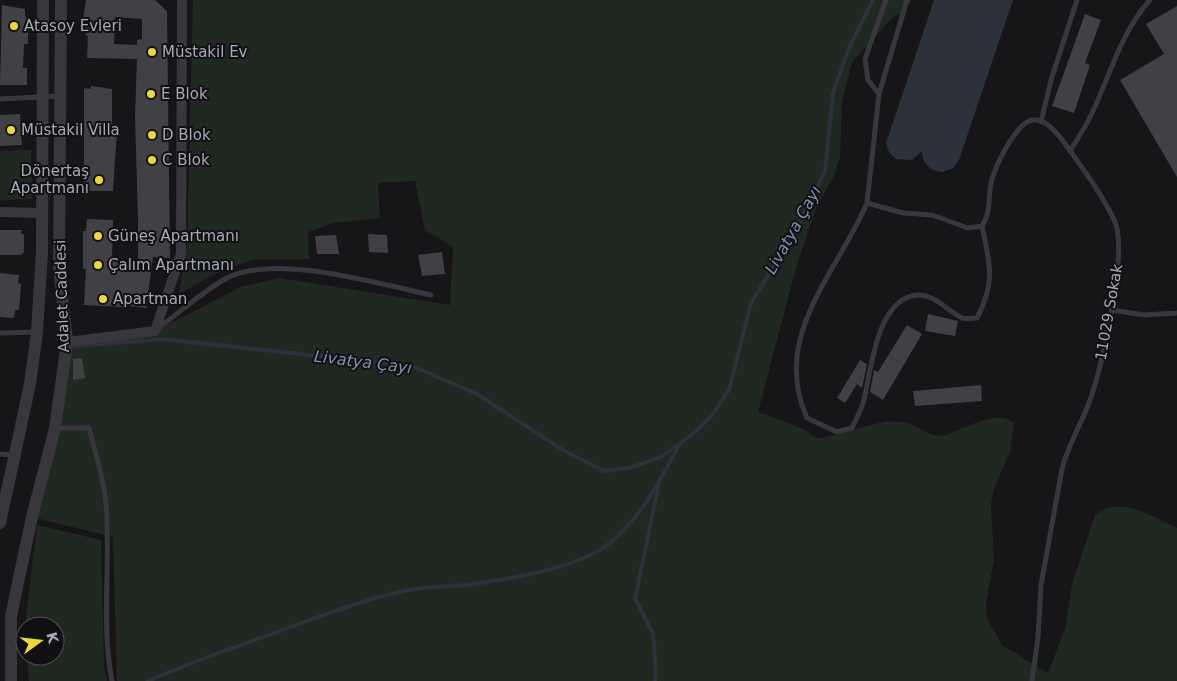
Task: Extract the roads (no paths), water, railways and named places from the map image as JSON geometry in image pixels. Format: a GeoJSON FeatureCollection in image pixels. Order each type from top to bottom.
{"type":"FeatureCollection","features":[{"type":"Feature","properties":{"kind":"street","name":"Adalet Caddesi"},"geometry":{"type":"LineString","coordinates":[[0,523],[30,384],[37,332],[42,252],[44,0]]}},
{"type":"Feature","properties":{"kind":"street","name":"Adalet Caddesi"},"geometry":{"type":"LineString","coordinates":[[11,681],[5,615],[55,428],[67,342],[59,266],[61,0]]}},
{"type":"Feature","properties":{"kind":"street"},"geometry":{"type":"LineString","coordinates":[[67,342],[155,331],[181,254],[182,0]]}},
{"type":"Feature","properties":{"kind":"street"},"geometry":{"type":"LineString","coordinates":[[0,212],[42,213]]}},
{"type":"Feature","properties":{"kind":"lane"},"geometry":{"type":"LineString","coordinates":[[879,94],[868,80],[865,59],[886,0]]}},
{"type":"Feature","properties":{"kind":"lane"},"geometry":{"type":"LineString","coordinates":[[908,0],[879,94],[867,203],[859,221],[822,282],[803,326],[797,368],[800,403],[807,418],[837,432],[852,428],[864,402],[874,348],[895,305],[904,299],[919,294],[940,303],[963,318],[977,318],[987,298],[991,278],[982,226]]}},
{"type":"Feature","properties":{"kind":"lane"},"geometry":{"type":"LineString","coordinates":[[867,203],[903,213],[932,215],[968,228],[982,226],[988,218],[991,182],[1011,139],[1028,122],[1034,120],[1041,122],[1077,0]]}},
{"type":"Feature","properties":{"kind":"lane"},"geometry":{"type":"LineString","coordinates":[[1070,151],[1088,121],[1123,41],[1138,12],[1150,0]]}},
{"type":"Feature","properties":{"kind":"lane"},"geometry":{"type":"LineString","coordinates":[[0,99],[59,96]]}},
{"type":"Feature","properties":{"kind":"lane","name":"11029 Sokak"},"geometry":{"type":"LineString","coordinates":[[1032,681],[1038,638],[1041,585],[1062,469],[1066,453],[1089,402],[1111,310],[1118,271],[1119,244],[1115,222],[1070,151],[1058,133],[1041,122]]}},
{"type":"Feature","properties":{"kind":"lane"},"geometry":{"type":"LineString","coordinates":[[155,331],[226,279],[268,267],[309,270],[431,295]]}},
{"type":"Feature","properties":{"kind":"lane"},"geometry":{"type":"LineString","coordinates":[[1111,310],[1145,315],[1177,313]]}},
{"type":"Feature","properties":{"kind":"lane"},"geometry":{"type":"LineString","coordinates":[[0,333],[37,332]]}},
{"type":"Feature","properties":{"kind":"lane"},"geometry":{"type":"LineString","coordinates":[[55,428],[89,428],[102,475],[107,520],[106,625],[112,681]]}},
{"type":"Feature","properties":{"kind":"lane"},"geometry":{"type":"LineString","coordinates":[[0,454],[14,455]]}},
{"type":"Feature","properties":{"kind":"waterway","name":"Livatya Çayı"},"geometry":{"type":"LineString","coordinates":[[76,346],[162,339],[412,366],[477,394],[563,450],[604,471],[630,468],[661,457],[693,434],[713,414],[729,390],[751,303],[797,228],[825,171],[833,93],[849,48],[873,0]]}},
{"type":"Feature","properties":{"kind":"waterway","name":"Livatya Çayı"},"geometry":{"type":"LineString","coordinates":[[148,681],[220,652],[380,597],[430,587],[466,585],[500,580],[540,572],[577,561],[607,545],[630,524],[648,499],[679,445]]}},
{"type":"Feature","properties":{"kind":"waterway","name":"Livatya Çayı"},"geometry":{"type":"LineString","coordinates":[[655,681],[653,633],[635,599],[659,483]]}},
{"type":"Feature","properties":{"kind":"place","name":"Atasoy Evleri"},"geometry":{"type":"Point","coordinates":[14,26]}},
{"type":"Feature","properties":{"kind":"place","name":"Müstakil Ev"},"geometry":{"type":"Point","coordinates":[152,52]}},
{"type":"Feature","properties":{"kind":"place","name":"E Blok"},"geometry":{"type":"Point","coordinates":[151,94]}},
{"type":"Feature","properties":{"kind":"place","name":"Müstakil Villa"},"geometry":{"type":"Point","coordinates":[11,130]}},
{"type":"Feature","properties":{"kind":"place","name":"D Blok"},"geometry":{"type":"Point","coordinates":[152,135]}},
{"type":"Feature","properties":{"kind":"place","name":"C Blok"},"geometry":{"type":"Point","coordinates":[152,160]}},
{"type":"Feature","properties":{"kind":"place","name":"Dönertaş Apartmanı"},"geometry":{"type":"Point","coordinates":[99,180]}},
{"type":"Feature","properties":{"kind":"place","name":"Güneş Apartmanı"},"geometry":{"type":"Point","coordinates":[98,236]}},
{"type":"Feature","properties":{"kind":"place","name":"Çalım Apartmanı"},"geometry":{"type":"Point","coordinates":[98,265]}},
{"type":"Feature","properties":{"kind":"place","name":"Apartman"},"geometry":{"type":"Point","coordinates":[103,299]}}]}
